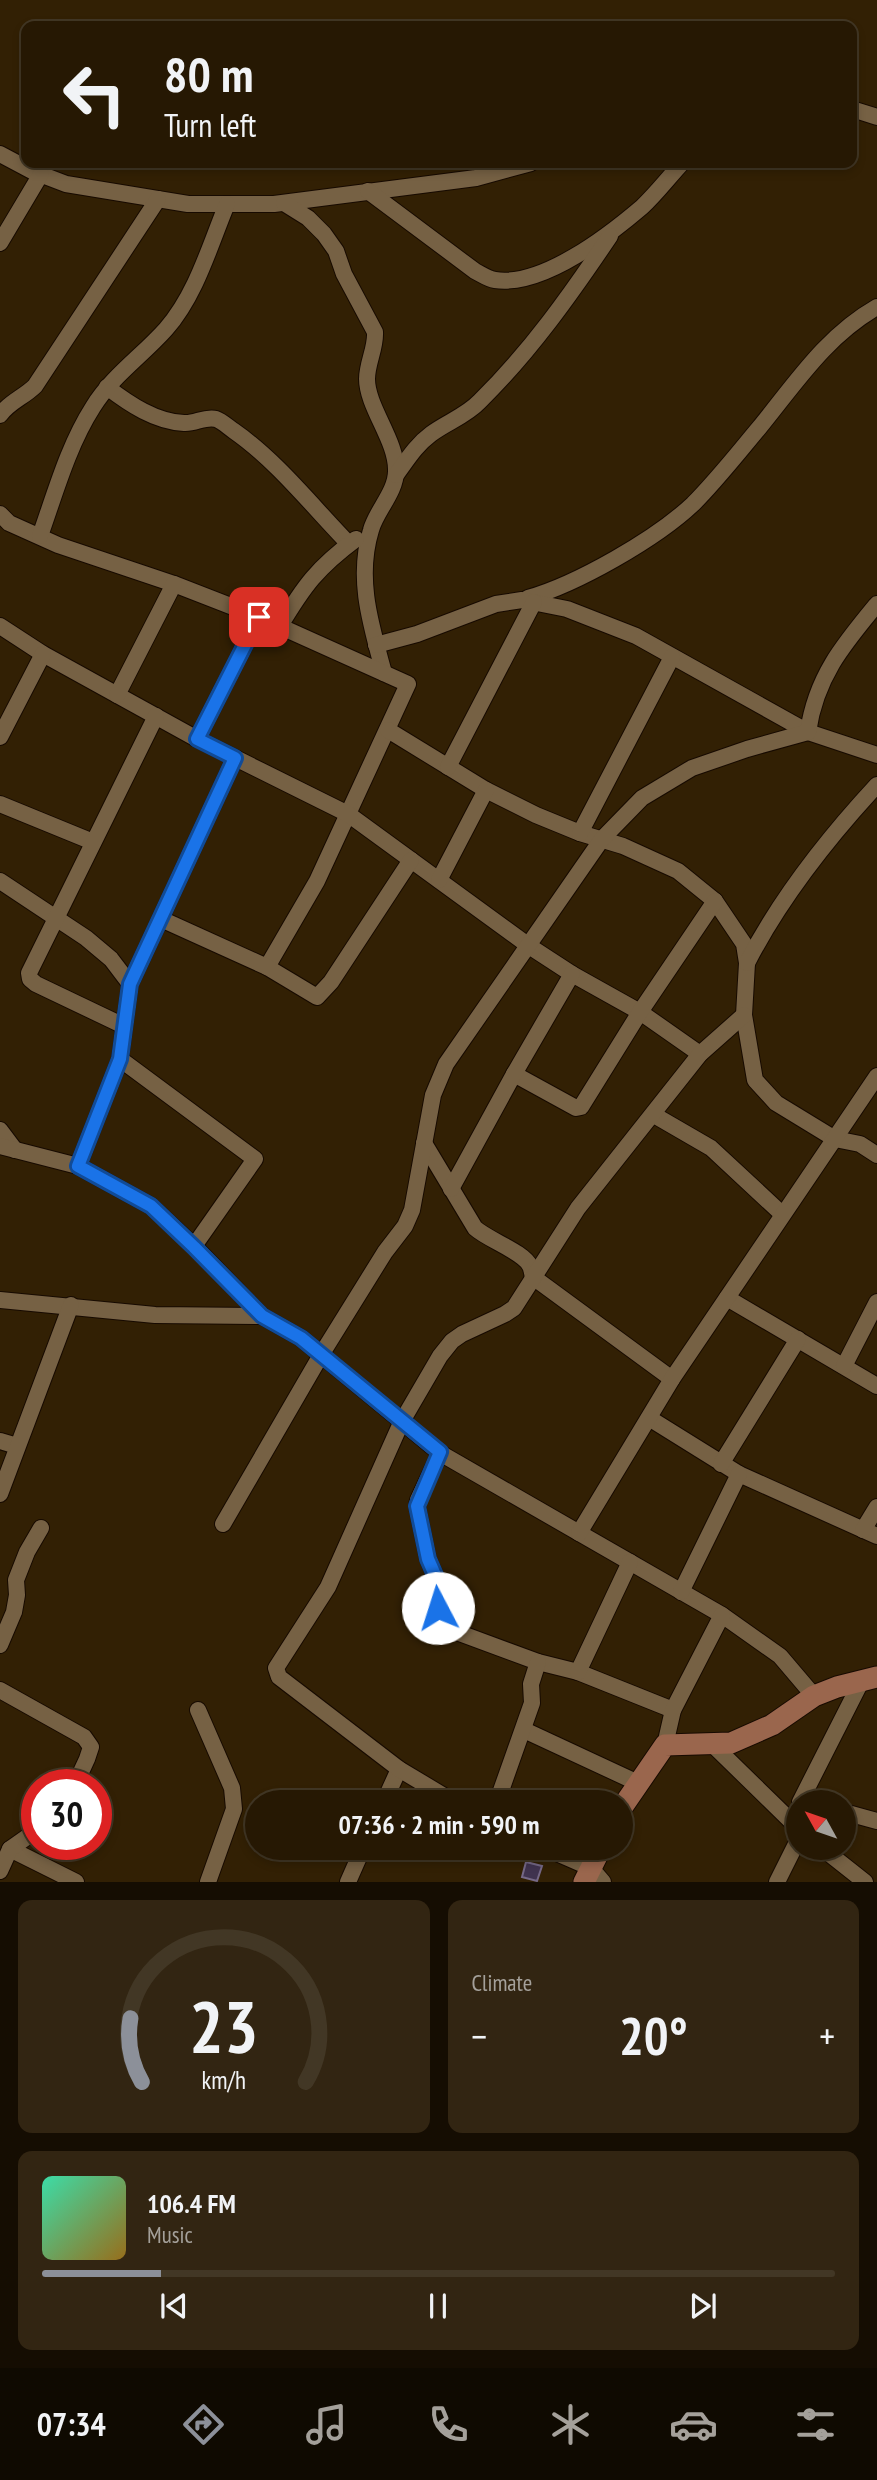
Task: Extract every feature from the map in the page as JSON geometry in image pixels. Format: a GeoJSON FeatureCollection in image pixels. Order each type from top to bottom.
{"type":"FeatureCollection","features":[{"type":"Feature","properties":{"kind":"street"},"geometry":{"type":"LineString","coordinates":[[857,110],[877,117]]}},
{"type":"Feature","properties":{"kind":"street"},"geometry":{"type":"LineString","coordinates":[[0,154],[21,164]]}},
{"type":"Feature","properties":{"kind":"street"},"geometry":{"type":"LineString","coordinates":[[29,168],[66,184],[188,204],[284,203],[476,178],[513,168]]}},
{"type":"Feature","properties":{"kind":"street"},"geometry":{"type":"LineString","coordinates":[[368,191],[475,271],[492,280],[510,280],[545,272],[615,228],[643,205],[677,168]]}},
{"type":"Feature","properties":{"kind":"street"},"geometry":{"type":"LineString","coordinates":[[0,243],[41,174]]}},
{"type":"Feature","properties":{"kind":"street"},"geometry":{"type":"LineString","coordinates":[[1,411],[35,386],[158,199]]}},
{"type":"Feature","properties":{"kind":"street"},"geometry":{"type":"LineString","coordinates":[[284,203],[308,218],[336,251],[344,274],[375,332],[367,379],[394,456],[396,475]]}},
{"type":"Feature","properties":{"kind":"street"},"geometry":{"type":"LineString","coordinates":[[40,536],[74,444],[92,409],[107,387],[165,330],[177,314],[190,291],[227,204]]}},
{"type":"Feature","properties":{"kind":"street"},"geometry":{"type":"LineString","coordinates":[[384,673],[367,612],[364,588],[366,551],[371,528],[396,475],[431,434],[478,404],[492,389],[570,296],[615,228]]}},
{"type":"Feature","properties":{"kind":"street"},"geometry":{"type":"LineString","coordinates":[[376,645],[417,634],[496,604],[528,601],[554,591],[671,523],[694,503],[722,471],[801,373],[847,328],[877,307]]}},
{"type":"Feature","properties":{"kind":"street"},"geometry":{"type":"LineString","coordinates":[[107,387],[149,414],[171,422],[194,423],[215,419],[222,423],[255,447],[349,544]]}},
{"type":"Feature","properties":{"kind":"street"},"geometry":{"type":"LineString","coordinates":[[0,537],[4,518],[40,536],[259,617],[408,684],[303,909],[267,967]]}},
{"type":"Feature","properties":{"kind":"street"},"geometry":{"type":"LineString","coordinates":[[280,626],[307,583],[322,565],[371,528]]}},
{"type":"Feature","properties":{"kind":"street"},"geometry":{"type":"LineString","coordinates":[[117,695],[174,584]]}},
{"type":"Feature","properties":{"kind":"street"},"geometry":{"type":"LineString","coordinates":[[528,601],[567,609],[636,636],[808,732],[877,755]]}},
{"type":"Feature","properties":{"kind":"street"},"geometry":{"type":"LineString","coordinates":[[448,767],[528,601]]}},
{"type":"Feature","properties":{"kind":"street"},"geometry":{"type":"LineString","coordinates":[[808,732],[813,703],[828,667],[877,604]]}},
{"type":"Feature","properties":{"kind":"street"},"geometry":{"type":"LineString","coordinates":[[197,739],[259,617]]}},
{"type":"Feature","properties":{"kind":"street"},"geometry":{"type":"LineString","coordinates":[[0,626],[43,654],[197,739],[348,814],[529,946],[640,1012],[700,1054]]}},
{"type":"Feature","properties":{"kind":"street"},"geometry":{"type":"LineString","coordinates":[[0,737],[43,654]]}},
{"type":"Feature","properties":{"kind":"street"},"geometry":{"type":"LineString","coordinates":[[579,833],[673,657]]}},
{"type":"Feature","properties":{"kind":"street"},"geometry":{"type":"LineString","coordinates":[[124,1026],[36,984],[30,979],[29,973],[156,716]]}},
{"type":"Feature","properties":{"kind":"street"},"geometry":{"type":"LineString","coordinates":[[388,730],[486,790],[545,820],[623,846],[678,871],[715,901],[744,944],[747,963],[744,1015],[755,1080],[764,1093],[776,1103],[835,1139],[860,1144],[877,1155]]}},
{"type":"Feature","properties":{"kind":"street"},"geometry":{"type":"LineString","coordinates":[[223,1524],[321,1355],[385,1252],[405,1226],[412,1210],[438,1078],[602,839],[642,799],[692,768],[747,748],[808,732]]}},
{"type":"Feature","properties":{"kind":"street"},"geometry":{"type":"LineString","coordinates":[[78,1166],[120,1059],[130,984],[235,758]]}},
{"type":"Feature","properties":{"kind":"street"},"geometry":{"type":"LineString","coordinates":[[747,963],[765,928],[805,869],[877,785]]}},
{"type":"Feature","properties":{"kind":"street"},"geometry":{"type":"LineString","coordinates":[[439,880],[486,790]]}},
{"type":"Feature","properties":{"kind":"street"},"geometry":{"type":"LineString","coordinates":[[0,804],[93,842]]}},
{"type":"Feature","properties":{"kind":"street"},"geometry":{"type":"LineString","coordinates":[[161,919],[267,967],[314,996],[321,996],[411,860]]}},
{"type":"Feature","properties":{"kind":"street"},"geometry":{"type":"LineString","coordinates":[[0,881],[58,918],[111,959],[130,984]]}},
{"type":"Feature","properties":{"kind":"street"},"geometry":{"type":"LineString","coordinates":[[514,1074],[576,1108],[581,1107],[640,1012],[715,901]]}},
{"type":"Feature","properties":{"kind":"street"},"geometry":{"type":"LineString","coordinates":[[451,1189],[572,974]]}},
{"type":"Feature","properties":{"kind":"street"},"geometry":{"type":"LineString","coordinates":[[434,1790],[398,1769],[279,1677],[276,1668],[328,1587],[401,1423],[440,1356],[452,1340],[514,1308],[578,1208],[700,1054],[744,1015]]}},
{"type":"Feature","properties":{"kind":"street"},"geometry":{"type":"LineString","coordinates":[[120,1059],[255,1159],[194,1247]]}},
{"type":"Feature","properties":{"kind":"street"},"geometry":{"type":"LineString","coordinates":[[579,1533],[673,1380],[877,1076]]}},
{"type":"Feature","properties":{"kind":"street"},"geometry":{"type":"LineString","coordinates":[[653,1115],[711,1148],[782,1214]]}},
{"type":"Feature","properties":{"kind":"street"},"geometry":{"type":"LineString","coordinates":[[0,1130],[8,1148],[78,1166],[151,1206],[262,1316],[301,1338],[401,1423],[440,1452],[722,1615],[780,1656],[814,1696]]}},
{"type":"Feature","properties":{"kind":"street"},"geometry":{"type":"LineString","coordinates":[[424,1143],[475,1228],[483,1236],[525,1260],[533,1277],[673,1380]]}},
{"type":"Feature","properties":{"kind":"street"},"geometry":{"type":"LineString","coordinates":[[727,1298],[877,1386]]}},
{"type":"Feature","properties":{"kind":"street"},"geometry":{"type":"LineString","coordinates":[[0,1300],[155,1315],[262,1316]]}},
{"type":"Feature","properties":{"kind":"street"},"geometry":{"type":"LineString","coordinates":[[844,1366],[877,1302]]}},
{"type":"Feature","properties":{"kind":"street"},"geometry":{"type":"LineString","coordinates":[[0,1494],[71,1305]]}},
{"type":"Feature","properties":{"kind":"street"},"geometry":{"type":"LineString","coordinates":[[722,1464],[798,1339]]}},
{"type":"Feature","properties":{"kind":"street"},"geometry":{"type":"LineString","coordinates":[[649,1418],[739,1474],[870,1533],[877,1507]]}},
{"type":"Feature","properties":{"kind":"street"},"geometry":{"type":"LineString","coordinates":[[0,1441],[18,1446]]}},
{"type":"Feature","properties":{"kind":"street"},"geometry":{"type":"LineString","coordinates":[[440,1452],[417,1506],[428,1559],[438,1582],[440,1617],[454,1632],[538,1662],[578,1672],[673,1710]]}},
{"type":"Feature","properties":{"kind":"street"},"geometry":{"type":"LineString","coordinates":[[681,1592],[739,1474]]}},
{"type":"Feature","properties":{"kind":"street"},"geometry":{"type":"LineString","coordinates":[[0,1645],[14,1612],[16,1580],[27,1552],[41,1528]]}},
{"type":"Feature","properties":{"kind":"street"},"geometry":{"type":"LineString","coordinates":[[578,1672],[630,1562]]}},
{"type":"Feature","properties":{"kind":"street"},"geometry":{"type":"LineString","coordinates":[[633,1791],[665,1745],[673,1710],[722,1615]]}},
{"type":"Feature","properties":{"kind":"street"},"geometry":{"type":"LineString","coordinates":[[502,1790],[532,1703],[531,1684],[538,1662]]}},
{"type":"Feature","properties":{"kind":"street"},"geometry":{"type":"LineString","coordinates":[[665,1745],[731,1742],[756,1734],[814,1696],[837,1686],[870,1679]]}},
{"type":"Feature","properties":{"kind":"street"},"geometry":{"type":"LineString","coordinates":[[810,1790],[870,1679]]}},
{"type":"Feature","properties":{"kind":"street"},"geometry":{"type":"LineString","coordinates":[[0,1690],[84,1737],[90,1747],[82,1769]]}},
{"type":"Feature","properties":{"kind":"street"},"geometry":{"type":"LineString","coordinates":[[198,1710],[232,1788],[234,1809],[208,1881]]}},
{"type":"Feature","properties":{"kind":"street"},"geometry":{"type":"LineString","coordinates":[[524,1730],[638,1783]]}},
{"type":"Feature","properties":{"kind":"street"},"geometry":{"type":"LineString","coordinates":[[712,1744],[786,1800]]}},
{"type":"Feature","properties":{"kind":"street"},"geometry":{"type":"LineString","coordinates":[[389,1790],[398,1769]]}},
{"type":"Feature","properties":{"kind":"street"},"geometry":{"type":"LineString","coordinates":[[856,1815],[877,1821]]}},
{"type":"Feature","properties":{"kind":"street"},"geometry":{"type":"LineString","coordinates":[[0,1871],[10,1849],[21,1841]]}},
{"type":"Feature","properties":{"kind":"street"},"geometry":{"type":"LineString","coordinates":[[10,1849],[76,1881]]}},
{"type":"Feature","properties":{"kind":"street"},"geometry":{"type":"LineString","coordinates":[[348,1881],[358,1860]]}},
{"type":"Feature","properties":{"kind":"street"},"geometry":{"type":"LineString","coordinates":[[565,1860],[593,1877],[598,1860]]}},
{"type":"Feature","properties":{"kind":"street"},"geometry":{"type":"LineString","coordinates":[[777,1881],[788,1860]]}},
{"type":"Feature","properties":{"kind":"street"},"geometry":{"type":"LineString","coordinates":[[838,1860],[865,1881]]}},
{"type":"Feature","properties":{"kind":"building"},"geometry":{"type":"Polygon","coordinates":[[[526,1862],[542,1866],[537,1881],[522,1877],[526,1862]]]}},
{"type":"Feature","properties":{"kind":"route"},"geometry":{"type":"LineString","coordinates":[[259,617],[197,739],[235,758],[130,984],[120,1059],[78,1166],[151,1206],[262,1316],[301,1338],[401,1423],[440,1452],[417,1506],[428,1559],[440,1590],[438,1608]]}}]}
